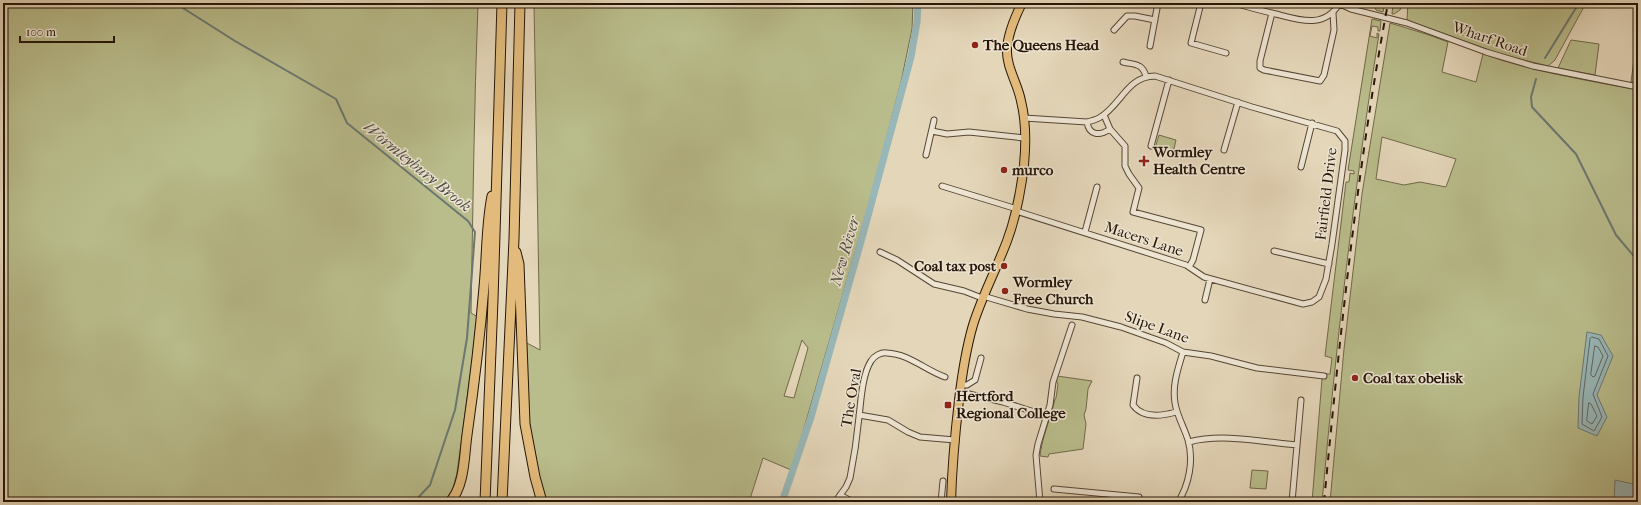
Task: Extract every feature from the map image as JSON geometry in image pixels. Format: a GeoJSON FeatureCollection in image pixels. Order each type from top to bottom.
{"type":"FeatureCollection","features":[{"type":"Feature","properties":{"kind":"highway"},"geometry":{"type":"LineString","coordinates":[[484,502],[493,300],[502,3]]}},
{"type":"Feature","properties":{"kind":"highway"},"geometry":{"type":"LineString","coordinates":[[502,502],[514,240],[520,3]]}},
{"type":"Feature","properties":{"kind":"highway"},"geometry":{"type":"LineString","coordinates":[[450,502],[461,479],[480,331],[489,210],[497,167]]}},
{"type":"Feature","properties":{"kind":"highway"},"geometry":{"type":"LineString","coordinates":[[514,240],[519,264],[525,424],[535,477],[542,502]]}},
{"type":"Feature","properties":{"kind":"main road"},"geometry":{"type":"LineString","coordinates":[[951,502],[955,440],[961,385],[972,327],[1007,240],[1016,210],[1024,164],[1024,118],[1007,49],[1013,24],[1022,3]]}},
{"type":"Feature","properties":{"kind":"street"},"geometry":{"type":"LineString","coordinates":[[1150,46],[1158,3]]}},
{"type":"Feature","properties":{"kind":"street"},"geometry":{"type":"LineString","coordinates":[[1201,3],[1191,43],[1226,53]]}},
{"type":"Feature","properties":{"kind":"street"},"geometry":{"type":"LineString","coordinates":[[1234,3],[1298,20],[1317,20],[1333,14]]}},
{"type":"Feature","properties":{"kind":"street"},"geometry":{"type":"LineString","coordinates":[[1272,13],[1260,61],[1260,68],[1320,81],[1324,75],[1334,30],[1333,14],[1339,3]]}},
{"type":"Feature","properties":{"kind":"street","name":"Wharf Road"},"geometry":{"type":"LineString","coordinates":[[1339,3],[1351,9],[1407,23],[1486,52],[1533,66],[1638,87]]}},
{"type":"Feature","properties":{"kind":"street"},"geometry":{"type":"LineString","coordinates":[[1114,30],[1127,16],[1155,20]]}},
{"type":"Feature","properties":{"kind":"street"},"geometry":{"type":"LineString","coordinates":[[1024,118],[1087,122],[1099,118],[1104,115],[1131,87],[1146,76],[1141,66],[1124,62]]}},
{"type":"Feature","properties":{"kind":"street","name":"Fairfield Drive"},"geometry":{"type":"LineString","coordinates":[[1146,76],[1155,76],[1170,80],[1267,112],[1312,123],[1336,131],[1345,141],[1344,162],[1326,279],[1320,294],[1309,304]]}},
{"type":"Feature","properties":{"kind":"street"},"geometry":{"type":"LineString","coordinates":[[1151,146],[1170,80]]}},
{"type":"Feature","properties":{"kind":"street"},"geometry":{"type":"LineString","coordinates":[[1224,150],[1238,102]]}},
{"type":"Feature","properties":{"kind":"street"},"geometry":{"type":"LineString","coordinates":[[1104,115],[1110,129],[1125,146],[1125,166],[1128,174],[1139,188],[1132,212],[1201,230],[1193,260],[1189,267]]}},
{"type":"Feature","properties":{"kind":"street"},"geometry":{"type":"LineString","coordinates":[[926,155],[934,120]]}},
{"type":"Feature","properties":{"kind":"street"},"geometry":{"type":"LineString","coordinates":[[1087,122],[1089,129],[1094,133],[1103,133],[1110,129]]}},
{"type":"Feature","properties":{"kind":"street","name":"Fairfield Drive"},"geometry":{"type":"LineString","coordinates":[[1301,167],[1312,123]]}},
{"type":"Feature","properties":{"kind":"street"},"geometry":{"type":"LineString","coordinates":[[932,131],[947,134],[969,132],[1024,138]]}},
{"type":"Feature","properties":{"kind":"street","name":"Macers Lane"},"geometry":{"type":"LineString","coordinates":[[942,186],[1181,263],[1199,274],[1210,278],[1303,304],[1309,304]]}},
{"type":"Feature","properties":{"kind":"street"},"geometry":{"type":"LineString","coordinates":[[1085,232],[1097,187]]}},
{"type":"Feature","properties":{"kind":"street","name":"Fairfield Drive"},"geometry":{"type":"LineString","coordinates":[[1274,251],[1329,264]]}},
{"type":"Feature","properties":{"kind":"street","name":"Slipe Lane"},"geometry":{"type":"LineString","coordinates":[[880,252],[898,260],[934,284],[1027,309],[1082,317],[1113,325],[1166,343],[1183,352],[1211,356],[1257,368],[1324,376]]}},
{"type":"Feature","properties":{"kind":"street"},"geometry":{"type":"LineString","coordinates":[[1205,300],[1210,278]]}},
{"type":"Feature","properties":{"kind":"street"},"geometry":{"type":"LineString","coordinates":[[1040,502],[1036,455],[1039,439],[1047,416],[1053,382],[1072,325]]}},
{"type":"Feature","properties":{"kind":"street"},"geometry":{"type":"LineString","coordinates":[[1178,502],[1185,488],[1191,460],[1189,442],[1176,412],[1174,387],[1183,352]]}},
{"type":"Feature","properties":{"kind":"street","name":"The Oval"},"geometry":{"type":"LineString","coordinates":[[835,502],[850,478],[864,383],[870,363],[878,355],[887,353],[908,358],[932,372],[945,377]]}},
{"type":"Feature","properties":{"kind":"street"},"geometry":{"type":"LineString","coordinates":[[961,385],[967,385],[974,380],[981,358]]}},
{"type":"Feature","properties":{"kind":"street"},"geometry":{"type":"LineString","coordinates":[[1137,378],[1132,405],[1136,410],[1148,415],[1156,416],[1176,412]]}},
{"type":"Feature","properties":{"kind":"street"},"geometry":{"type":"LineString","coordinates":[[969,394],[1003,402],[1047,416]]}},
{"type":"Feature","properties":{"kind":"street"},"geometry":{"type":"LineString","coordinates":[[1292,502],[1300,400]]}},
{"type":"Feature","properties":{"kind":"street"},"geometry":{"type":"LineString","coordinates":[[859,415],[888,420],[908,432],[920,437],[955,440]]}},
{"type":"Feature","properties":{"kind":"street"},"geometry":{"type":"LineString","coordinates":[[1189,442],[1198,439],[1219,438],[1297,445]]}},
{"type":"Feature","properties":{"kind":"street"},"geometry":{"type":"LineString","coordinates":[[941,502],[943,481]]}},
{"type":"Feature","properties":{"kind":"street"},"geometry":{"type":"LineString","coordinates":[[1054,489],[1139,497]]}},
{"type":"Feature","properties":{"kind":"street"},"geometry":{"type":"LineString","coordinates":[[840,494],[853,502]]}},
{"type":"Feature","properties":{"kind":"street"},"geometry":{"type":"LineString","coordinates":[[1127,496],[1127,502]]}},
{"type":"Feature","properties":{"kind":"green space"},"geometry":{"type":"Polygon","coordinates":[[[3,3],[478,3],[471,313],[478,317],[457,473],[453,488],[445,502],[3,502],[3,3]]]}},
{"type":"Feature","properties":{"kind":"green space"},"geometry":{"type":"Polygon","coordinates":[[[534,3],[913,3],[912,29],[901,82],[871,197],[791,470],[763,458],[749,502],[547,502],[532,443],[525,342],[540,350],[534,3]],[[802,340],[784,396],[794,398],[808,348],[802,340]]]}},
{"type":"Feature","properties":{"kind":"green space"},"geometry":{"type":"Polygon","coordinates":[[[1375,3],[1385,3],[1383,12],[1376,10],[1375,3]]]}},
{"type":"Feature","properties":{"kind":"green space"},"geometry":{"type":"Polygon","coordinates":[[[1393,3],[1404,3],[1400,10],[1392,14],[1393,3]]]}},
{"type":"Feature","properties":{"kind":"green space"},"geometry":{"type":"Polygon","coordinates":[[[1408,3],[1586,3],[1555,60],[1548,66],[1504,55],[1409,22],[1407,20],[1408,3]]]}},
{"type":"Feature","properties":{"kind":"green space"},"geometry":{"type":"Polygon","coordinates":[[[1372,19],[1381,21],[1380,31],[1378,31],[1378,27],[1372,26],[1370,36],[1377,38],[1377,33],[1379,34],[1346,267],[1322,502],[1312,502],[1322,379],[1324,374],[1330,374],[1332,358],[1325,356],[1346,182],[1349,182],[1350,173],[1354,174],[1354,171],[1348,170],[1372,19]]]}},
{"type":"Feature","properties":{"kind":"green space"},"geometry":{"type":"Polygon","coordinates":[[[1390,23],[1448,42],[1442,72],[1476,82],[1483,54],[1540,71],[1638,90],[1638,502],[1330,502],[1344,349],[1362,194],[1390,23]],[[1382,137],[1376,179],[1404,185],[1420,182],[1446,187],[1456,159],[1382,137]]]}},
{"type":"Feature","properties":{"kind":"green space"},"geometry":{"type":"Polygon","coordinates":[[[1571,40],[1599,44],[1595,75],[1558,68],[1571,40]]]}},
{"type":"Feature","properties":{"kind":"green space"},"geometry":{"type":"Polygon","coordinates":[[[1637,51],[1638,83],[1631,82],[1635,52],[1637,51]]]}},
{"type":"Feature","properties":{"kind":"green space"},"geometry":{"type":"Polygon","coordinates":[[[1159,135],[1176,140],[1173,153],[1155,148],[1159,135]]]}},
{"type":"Feature","properties":{"kind":"green space"},"geometry":{"type":"Polygon","coordinates":[[[1057,376],[1092,381],[1088,389],[1084,415],[1086,424],[1083,449],[1049,454],[1048,457],[1040,456],[1056,398],[1058,384],[1056,380],[1057,376]]]}},
{"type":"Feature","properties":{"kind":"green space"},"geometry":{"type":"Polygon","coordinates":[[[1252,470],[1268,471],[1266,489],[1250,488],[1252,470]]]}},
{"type":"Feature","properties":{"kind":"water"},"geometry":{"type":"Polygon","coordinates":[[[1587,332],[1601,335],[1613,356],[1597,395],[1607,417],[1597,436],[1578,428],[1579,397],[1587,332]]]}},
{"type":"Feature","properties":{"kind":"water"},"geometry":{"type":"Polygon","coordinates":[[[1615,480],[1638,485],[1638,502],[1614,502],[1615,480]]]}},
{"type":"Feature","properties":{"kind":"waterway","name":"Wormleybury Brook"},"geometry":{"type":"LineString","coordinates":[[175,3],[235,41],[336,99],[347,123],[468,221],[475,232],[467,338],[455,410],[430,485],[414,502]]}},
{"type":"Feature","properties":{"kind":"waterway","name":"New River"},"geometry":{"type":"LineString","coordinates":[[782,502],[811,417],[862,238],[911,57],[917,22],[918,3]]}},
{"type":"Feature","properties":{"kind":"waterway"},"geometry":{"type":"LineString","coordinates":[[1545,58],[1579,3]]}},
{"type":"Feature","properties":{"kind":"waterway"},"geometry":{"type":"LineString","coordinates":[[1536,79],[1531,97],[1532,107],[1576,154],[1616,235],[1638,261]]}},
{"type":"Feature","properties":{"kind":"railway"},"geometry":{"type":"LineString","coordinates":[[1324,502],[1336,377],[1358,189],[1388,3]]}},
{"type":"Feature","properties":{"kind":"place","name":"The Queens Head"},"geometry":{"type":"Point","coordinates":[975,45]}},
{"type":"Feature","properties":{"kind":"place","name":"Wormley Health Centre"},"geometry":{"type":"Point","coordinates":[1144,161]}},
{"type":"Feature","properties":{"kind":"place","name":"murco"},"geometry":{"type":"Point","coordinates":[1004,170]}},
{"type":"Feature","properties":{"kind":"place","name":"Coal tax post"},"geometry":{"type":"Point","coordinates":[1004,266]}},
{"type":"Feature","properties":{"kind":"place","name":"Wormley Free Church"},"geometry":{"type":"Point","coordinates":[1005,291]}},
{"type":"Feature","properties":{"kind":"place","name":"Coal tax obelisk"},"geometry":{"type":"Point","coordinates":[1355,378]}},
{"type":"Feature","properties":{"kind":"place","name":"Hertford Regional College"},"geometry":{"type":"Point","coordinates":[948,405]}}]}
